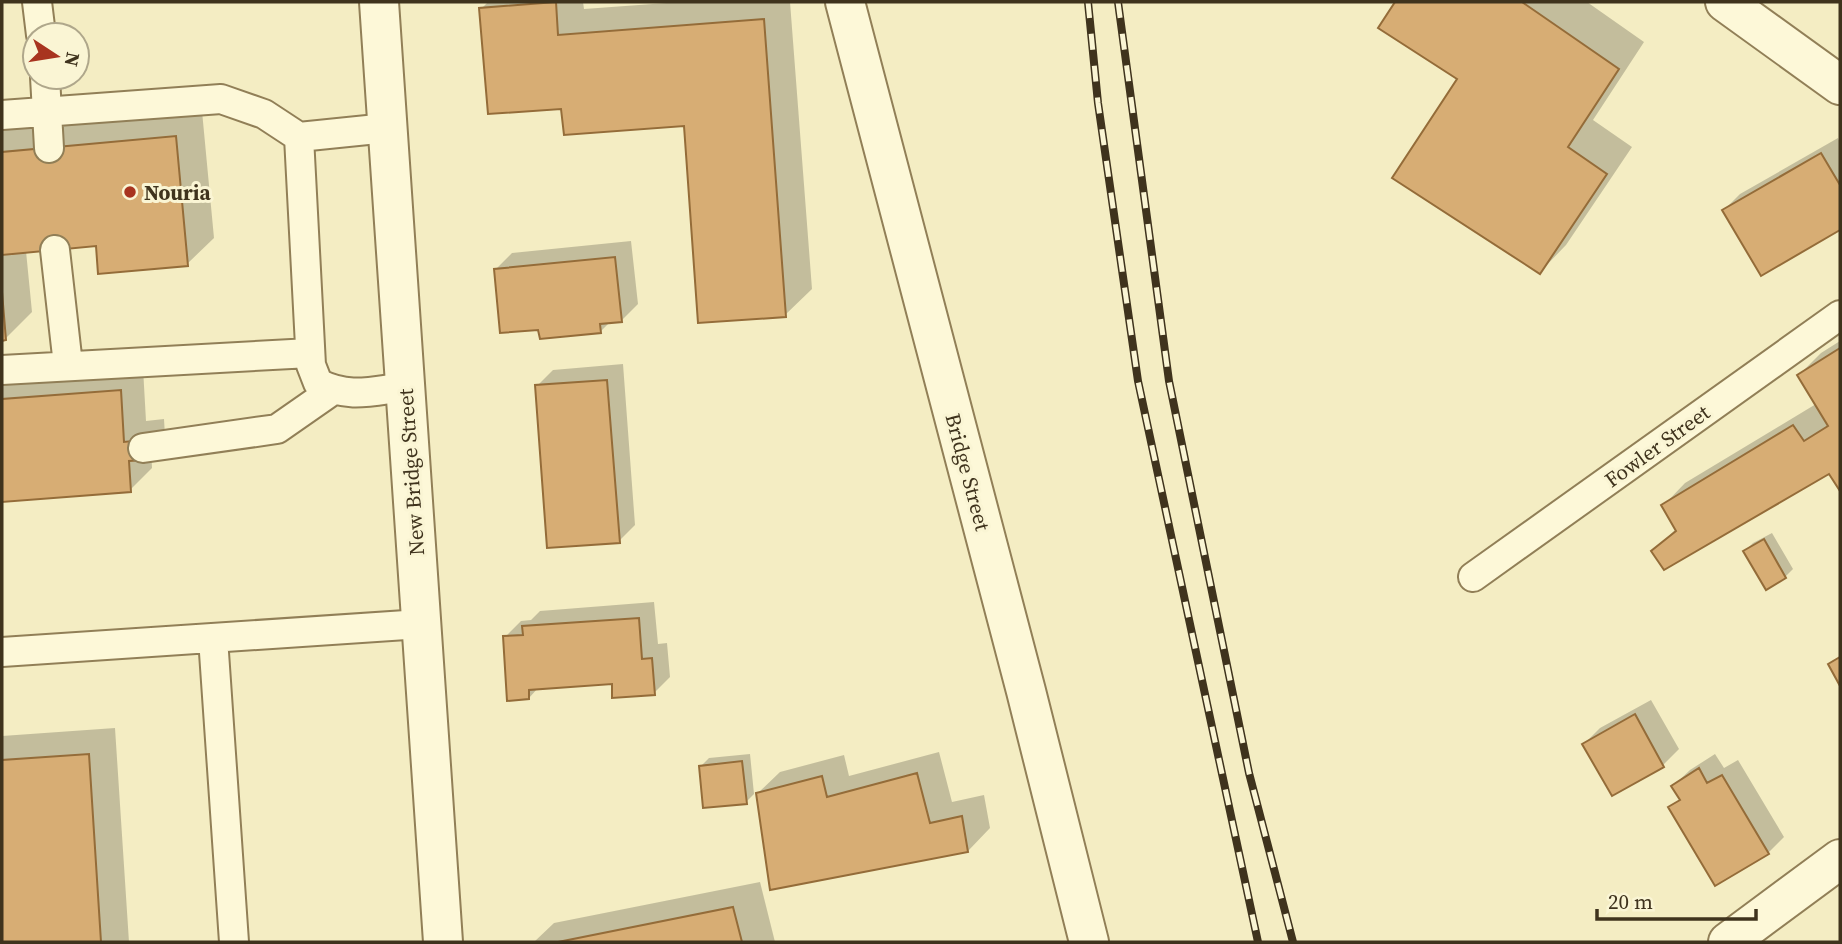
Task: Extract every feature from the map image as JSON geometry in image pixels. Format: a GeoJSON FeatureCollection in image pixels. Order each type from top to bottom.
{"type":"FeatureCollection","features":[{"type":"Feature","properties":{"kind":"street","name":"New Bridge Street"},"geometry":{"type":"LineString","coordinates":[[379,2],[443,942]]}},
{"type":"Feature","properties":{"kind":"street","name":"Bridge Street"},"geometry":{"type":"LineString","coordinates":[[845,2],[1089,942]]}},
{"type":"Feature","properties":{"kind":"street"},"geometry":{"type":"LineString","coordinates":[[1725,2],[1840,85]]}},
{"type":"Feature","properties":{"kind":"street"},"geometry":{"type":"LineString","coordinates":[[1728,942],[1840,859]]}},
{"type":"Feature","properties":{"kind":"lane"},"geometry":{"type":"LineString","coordinates":[[37,2],[39,21]]}},
{"type":"Feature","properties":{"kind":"lane"},"geometry":{"type":"LineString","coordinates":[[46,91],[49,148]]}},
{"type":"Feature","properties":{"kind":"lane"},"geometry":{"type":"LineString","coordinates":[[2,115],[221,99],[264,114],[299,137],[387,128]]}},
{"type":"Feature","properties":{"kind":"lane"},"geometry":{"type":"LineString","coordinates":[[299,137],[310,353],[311,365],[318,383],[350,394],[405,387]]}},
{"type":"Feature","properties":{"kind":"lane"},"geometry":{"type":"LineString","coordinates":[[55,250],[68,365]]}},
{"type":"Feature","properties":{"kind":"lane","name":"Fowler Street"},"geometry":{"type":"LineString","coordinates":[[1473,577],[1840,314]]}},
{"type":"Feature","properties":{"kind":"lane"},"geometry":{"type":"LineString","coordinates":[[2,370],[310,353]]}},
{"type":"Feature","properties":{"kind":"lane"},"geometry":{"type":"LineString","coordinates":[[143,448],[277,429],[332,390]]}},
{"type":"Feature","properties":{"kind":"lane"},"geometry":{"type":"LineString","coordinates":[[2,652],[421,624]]}},
{"type":"Feature","properties":{"kind":"lane"},"geometry":{"type":"LineString","coordinates":[[213,638],[234,942]]}},
{"type":"Feature","properties":{"kind":"building"},"geometry":{"type":"Polygon","coordinates":[[[556,2],[558,35],[764,19],[786,317],[698,323],[684,126],[564,135],[561,109],[488,114],[479,8],[556,2]]]}},
{"type":"Feature","properties":{"kind":"building"},"geometry":{"type":"Polygon","coordinates":[[[1395,2],[1522,2],[1619,69],[1568,147],[1607,174],[1540,274],[1392,178],[1457,79],[1378,28],[1395,2]]]}},
{"type":"Feature","properties":{"kind":"building"},"geometry":{"type":"Polygon","coordinates":[[[176,136],[188,266],[98,274],[96,246],[2,255],[2,152],[176,136]]]}},
{"type":"Feature","properties":{"kind":"building"},"geometry":{"type":"Polygon","coordinates":[[[1821,153],[1840,185],[1840,230],[1761,276],[1722,210],[1821,153]]]}},
{"type":"Feature","properties":{"kind":"building"},"geometry":{"type":"Polygon","coordinates":[[[615,257],[622,322],[600,324],[601,333],[540,339],[538,330],[500,333],[494,269],[615,257]]]}},
{"type":"Feature","properties":{"kind":"building"},"geometry":{"type":"Polygon","coordinates":[[[2,292],[6,340],[2,341],[2,292]]]}},
{"type":"Feature","properties":{"kind":"building"},"geometry":{"type":"Polygon","coordinates":[[[1840,348],[1840,491],[1829,474],[1664,570],[1651,551],[1676,531],[1661,505],[1793,425],[1804,441],[1828,426],[1797,375],[1840,348]]]}},
{"type":"Feature","properties":{"kind":"building"},"geometry":{"type":"Polygon","coordinates":[[[607,380],[620,543],[547,548],[535,385],[607,380]]]}},
{"type":"Feature","properties":{"kind":"building"},"geometry":{"type":"Polygon","coordinates":[[[121,390],[124,442],[142,440],[143,460],[129,461],[131,492],[2,502],[2,399],[121,390]]]}},
{"type":"Feature","properties":{"kind":"building"},"geometry":{"type":"Polygon","coordinates":[[[1764,539],[1786,578],[1766,590],[1743,551],[1764,539]]]}},
{"type":"Feature","properties":{"kind":"building"},"geometry":{"type":"Polygon","coordinates":[[[639,618],[642,659],[652,658],[655,695],[612,698],[612,684],[529,690],[529,699],[507,701],[503,636],[523,635],[522,626],[639,618]]]}},
{"type":"Feature","properties":{"kind":"building"},"geometry":{"type":"Polygon","coordinates":[[[1840,657],[1840,686],[1828,664],[1840,657]]]}},
{"type":"Feature","properties":{"kind":"building"},"geometry":{"type":"Polygon","coordinates":[[[1635,714],[1664,767],[1612,796],[1582,744],[1635,714]]]}},
{"type":"Feature","properties":{"kind":"building"},"geometry":{"type":"Polygon","coordinates":[[[89,754],[101,942],[2,942],[2,760],[89,754]]]}},
{"type":"Feature","properties":{"kind":"building"},"geometry":{"type":"Polygon","coordinates":[[[742,761],[747,804],[703,808],[699,766],[742,761]]]}},
{"type":"Feature","properties":{"kind":"building"},"geometry":{"type":"Polygon","coordinates":[[[1699,768],[1707,783],[1722,775],[1769,854],[1715,886],[1668,807],[1680,800],[1671,786],[1699,768]]]}},
{"type":"Feature","properties":{"kind":"building"},"geometry":{"type":"Polygon","coordinates":[[[917,773],[930,823],[962,816],[968,852],[770,890],[756,793],[822,776],[827,797],[917,773]]]}},
{"type":"Feature","properties":{"kind":"building"},"geometry":{"type":"Polygon","coordinates":[[[733,907],[742,942],[558,942],[733,907]]]}},
{"type":"Feature","properties":{"kind":"railway"},"geometry":{"type":"LineString","coordinates":[[1088,2],[1098,103],[1138,381],[1258,942]]}},
{"type":"Feature","properties":{"kind":"railway"},"geometry":{"type":"LineString","coordinates":[[1118,2],[1169,381],[1249,773],[1293,942]]}},
{"type":"Feature","properties":{"kind":"place","name":"Nouria"},"geometry":{"type":"Point","coordinates":[130,192]}}]}
